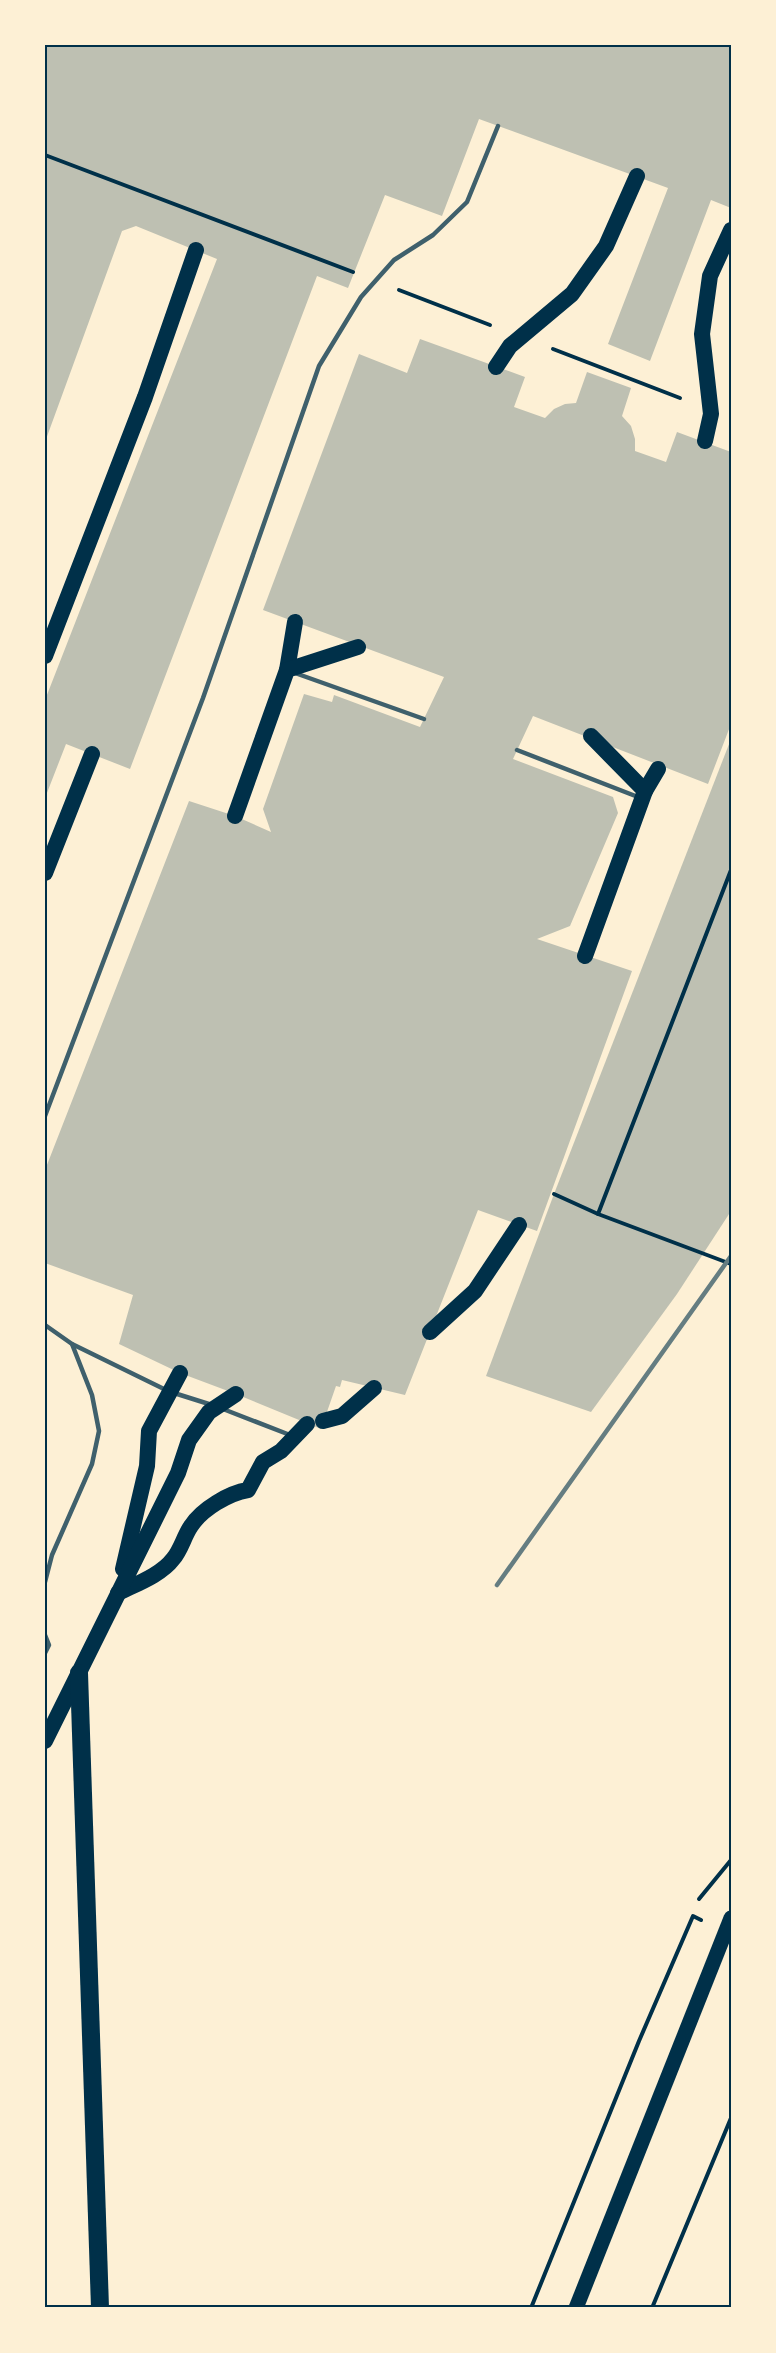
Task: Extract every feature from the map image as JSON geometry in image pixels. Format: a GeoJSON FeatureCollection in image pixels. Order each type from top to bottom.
{"type":"FeatureCollection","features":[{"type":"Feature","properties":{"kind":"highway"},"geometry":{"type":"LineString","coordinates":[[496,367],[510,346],[572,294],[590,270],[606,246],[637,176]]}},
{"type":"Feature","properties":{"kind":"highway"},"geometry":{"type":"LineString","coordinates":[[705,441],[711,414],[702,334],[710,276],[731,230]]}},
{"type":"Feature","properties":{"kind":"highway"},"geometry":{"type":"LineString","coordinates":[[45,656],[145,398],[196,250]]}},
{"type":"Feature","properties":{"kind":"highway"},"geometry":{"type":"LineString","coordinates":[[235,816],[287,670],[295,622]]}},
{"type":"Feature","properties":{"kind":"highway"},"geometry":{"type":"LineString","coordinates":[[287,670],[358,647]]}},
{"type":"Feature","properties":{"kind":"highway"},"geometry":{"type":"LineString","coordinates":[[591,736],[644,795]]}},
{"type":"Feature","properties":{"kind":"highway"},"geometry":{"type":"LineString","coordinates":[[45,873],[92,754]]}},
{"type":"Feature","properties":{"kind":"highway"},"geometry":{"type":"LineString","coordinates":[[585,956],[644,795],[658,768]]}},
{"type":"Feature","properties":{"kind":"highway"},"geometry":{"type":"LineString","coordinates":[[430,1332],[475,1291],[519,1225]]}},
{"type":"Feature","properties":{"kind":"highway"},"geometry":{"type":"LineString","coordinates":[[118,1593],[147,1466],[149,1431],[180,1373]]}},
{"type":"Feature","properties":{"kind":"highway"},"geometry":{"type":"LineString","coordinates":[[118,1593],[151,1577],[173,1560],[190,1526],[203,1510],[223,1501],[234,1492],[248,1490],[263,1462],[281,1451],[315,1422],[342,1416],[374,1388]]}},
{"type":"Feature","properties":{"kind":"highway"},"geometry":{"type":"LineString","coordinates":[[45,1742],[178,1473],[189,1440],[208,1412],[236,1394]]}},
{"type":"Feature","properties":{"kind":"highway"},"geometry":{"type":"LineString","coordinates":[[80,1673],[100,2308]]}},
{"type":"Feature","properties":{"kind":"main road"},"geometry":{"type":"LineString","coordinates":[[576,2308],[731,1918]]}},
{"type":"Feature","properties":{"kind":"lane"},"geometry":{"type":"LineString","coordinates":[[45,1116],[199,709],[319,366],[361,297],[394,260],[433,235],[467,202],[498,126]]}},
{"type":"Feature","properties":{"kind":"lane"},"geometry":{"type":"LineString","coordinates":[[287,670],[424,719]]}},
{"type":"Feature","properties":{"kind":"lane"},"geometry":{"type":"LineString","coordinates":[[518,750],[644,795]]}},
{"type":"Feature","properties":{"kind":"lane"},"geometry":{"type":"LineString","coordinates":[[45,1325],[72,1344],[170,1392],[217,1407],[295,1437]]}},
{"type":"Feature","properties":{"kind":"lane"},"geometry":{"type":"LineString","coordinates":[[45,1582],[52,1555],[92,1464],[99,1431],[92,1395],[72,1344]]}},
{"type":"Feature","properties":{"kind":"lane"},"geometry":{"type":"LineString","coordinates":[[45,1635],[48,1646],[45,1653]]}},
{"type":"Feature","properties":{"kind":"path"},"geometry":{"type":"LineString","coordinates":[[598,1214],[731,870]]}},
{"type":"Feature","properties":{"kind":"path"},"geometry":{"type":"LineString","coordinates":[[554,1194],[598,1214],[731,1264]]}},
{"type":"Feature","properties":{"kind":"path"},"geometry":{"type":"LineString","coordinates":[[699,1899],[731,1860]]}},
{"type":"Feature","properties":{"kind":"path"},"geometry":{"type":"LineString","coordinates":[[531,2308],[639,2041],[693,1916]]}},
{"type":"Feature","properties":{"kind":"path"},"geometry":{"type":"LineString","coordinates":[[652,2308],[731,2118]]}},
{"type":"Feature","properties":{"kind":"building"},"geometry":{"type":"Polygon","coordinates":[[[45,45],[731,45],[731,208],[711,200],[650,361],[608,344],[668,188],[479,119],[442,216],[385,195],[348,288],[317,276],[130,769],[66,744],[45,798],[45,700],[217,259],[136,226],[122,231],[45,442],[45,45]]]}},
{"type":"Feature","properties":{"kind":"building"},"geometry":{"type":"Polygon","coordinates":[[[420,339],[525,377],[514,407],[545,418],[554,409],[565,404],[576,403],[587,372],[631,388],[622,416],[631,426],[635,439],[635,451],[666,462],[677,432],[731,452],[731,724],[708,784],[533,716],[513,759],[613,797],[618,813],[570,926],[537,939],[632,971],[537,1231],[478,1210],[405,1395],[342,1380],[340,1387],[336,1386],[321,1429],[180,1373],[119,1344],[133,1295],[45,1263],[45,1170],[189,801],[235,816],[271,832],[263,809],[304,694],[332,702],[334,695],[420,727],[444,677],[263,610],[359,354],[407,373],[420,339]]]}},
{"type":"Feature","properties":{"kind":"building"},"geometry":{"type":"Polygon","coordinates":[[[731,739],[731,1211],[677,1294],[591,1412],[486,1376],[554,1194],[731,739]]]}},
{"type":"Feature","properties":{"kind":"railway"},"geometry":{"type":"LineString","coordinates":[[497,1585],[731,1256]]}}]}
